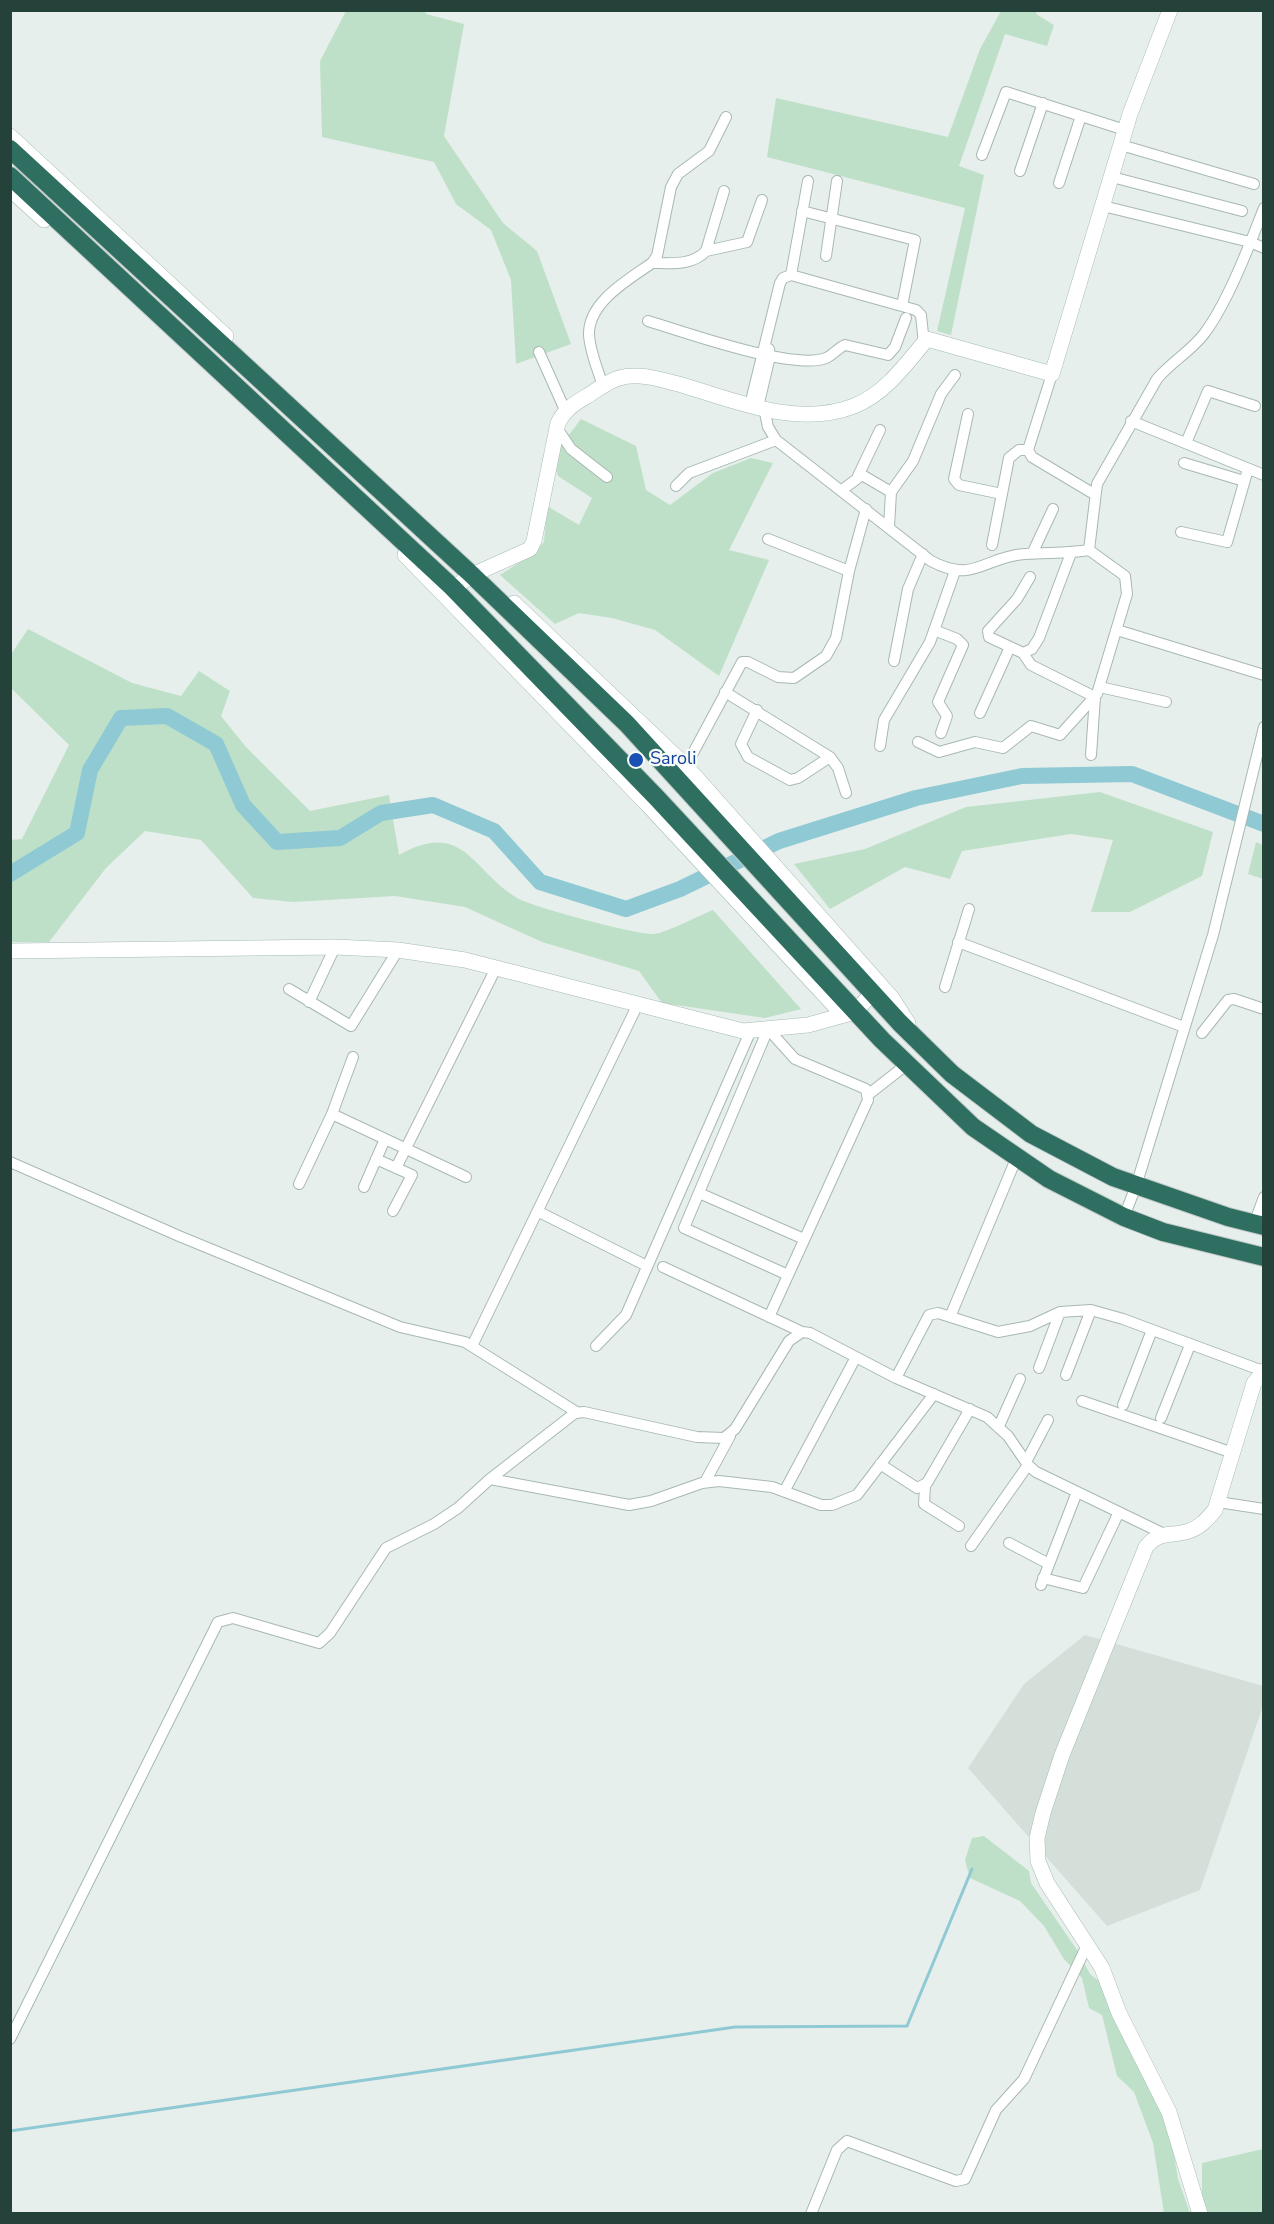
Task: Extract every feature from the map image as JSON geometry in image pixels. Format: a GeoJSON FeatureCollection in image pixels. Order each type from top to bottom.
{"type":"FeatureCollection","features":[{"type":"Feature","properties":{"kind":"highway"},"geometry":{"type":"LineString","coordinates":[[10,149],[476,574],[734,833],[876,989],[925,1049],[986,1101],[1031,1134],[1078,1160],[1136,1186],[1259,1225]]}},
{"type":"Feature","properties":{"kind":"highway"},"geometry":{"type":"LineString","coordinates":[[10,176],[448,591],[700,853],[849,1013],[973,1126],[1016,1159],[1049,1179],[1124,1217],[1163,1232],[1263,1257]]}},
{"type":"Feature","properties":{"kind":"street"},"geometry":{"type":"LineString","coordinates":[[1094,494],[1032,457],[1028,450],[1123,138],[1170,10]]}},
{"type":"Feature","properties":{"kind":"street"},"geometry":{"type":"LineString","coordinates":[[982,155],[1003,94],[1010,93],[1081,116],[1123,138],[1254,184]]}},
{"type":"Feature","properties":{"kind":"street"},"geometry":{"type":"LineString","coordinates":[[1020,171],[1043,103]]}},
{"type":"Feature","properties":{"kind":"street"},"geometry":{"type":"LineString","coordinates":[[1059,183],[1081,116]]}},
{"type":"Feature","properties":{"kind":"street"},"geometry":{"type":"LineString","coordinates":[[603,386],[589,338],[590,323],[601,303],[652,263],[657,256],[671,187],[678,174],[709,150],[726,117]]}},
{"type":"Feature","properties":{"kind":"street"},"geometry":{"type":"LineString","coordinates":[[10,136],[476,574],[686,766],[734,833]]}},
{"type":"Feature","properties":{"kind":"street"},"geometry":{"type":"LineString","coordinates":[[1112,177],[1242,211]]}},
{"type":"Feature","properties":{"kind":"street"},"geometry":{"type":"LineString","coordinates":[[791,275],[808,181]]}},
{"type":"Feature","properties":{"kind":"street"},"geometry":{"type":"LineString","coordinates":[[826,256],[837,181]]}},
{"type":"Feature","properties":{"kind":"street"},"geometry":{"type":"LineString","coordinates":[[10,189],[448,591],[476,574],[524,553],[534,541],[557,428],[574,404],[619,378],[640,376],[757,406],[816,415],[853,406],[868,399],[888,384],[927,339],[1052,374]]}},
{"type":"Feature","properties":{"kind":"street"},"geometry":{"type":"LineString","coordinates":[[706,251],[724,191]]}},
{"type":"Feature","properties":{"kind":"street"},"geometry":{"type":"LineString","coordinates":[[652,263],[692,262],[706,251],[747,242],[762,200]]}},
{"type":"Feature","properties":{"kind":"street"},"geometry":{"type":"LineString","coordinates":[[1103,206],[1250,242],[1263,248]]}},
{"type":"Feature","properties":{"kind":"street"},"geometry":{"type":"LineString","coordinates":[[1089,550],[1094,494],[1104,467],[1165,369],[1192,348],[1208,327],[1250,242],[1263,208]]}},
{"type":"Feature","properties":{"kind":"street"},"geometry":{"type":"LineString","coordinates":[[802,211],[915,240],[902,306]]}},
{"type":"Feature","properties":{"kind":"street"},"geometry":{"type":"LineString","coordinates":[[924,344],[921,315],[916,310],[791,275],[783,278],[780,283],[757,406],[776,440],[923,554],[955,571],[968,571],[1011,556],[1089,550],[1125,576],[1127,594],[1097,692],[1091,755]]}},
{"type":"Feature","properties":{"kind":"street"},"geometry":{"type":"LineString","coordinates":[[648,321],[766,355],[808,360],[827,358],[845,345],[888,355],[895,347],[906,318]]}},
{"type":"Feature","properties":{"kind":"street"},"geometry":{"type":"LineString","coordinates":[[539,352],[574,404]]}},
{"type":"Feature","properties":{"kind":"street"},"geometry":{"type":"LineString","coordinates":[[889,527],[891,492],[913,461],[940,394],[955,375]]}},
{"type":"Feature","properties":{"kind":"street"},"geometry":{"type":"LineString","coordinates":[[1186,443],[1208,391],[1255,406]]}},
{"type":"Feature","properties":{"kind":"street"},"geometry":{"type":"LineString","coordinates":[[968,414],[954,478],[959,484],[1002,494]]}},
{"type":"Feature","properties":{"kind":"street"},"geometry":{"type":"LineString","coordinates":[[1131,421],[1263,475]]}},
{"type":"Feature","properties":{"kind":"street"},"geometry":{"type":"LineString","coordinates":[[557,428],[571,449],[607,477]]}},
{"type":"Feature","properties":{"kind":"street"},"geometry":{"type":"LineString","coordinates":[[842,489],[858,476],[880,430]]}},
{"type":"Feature","properties":{"kind":"street"},"geometry":{"type":"LineString","coordinates":[[676,486],[688,473],[776,440]]}},
{"type":"Feature","properties":{"kind":"street"},"geometry":{"type":"LineString","coordinates":[[992,545],[1009,458],[1019,450],[1028,450]]}},
{"type":"Feature","properties":{"kind":"street"},"geometry":{"type":"LineString","coordinates":[[1184,463],[1244,481]]}},
{"type":"Feature","properties":{"kind":"street"},"geometry":{"type":"LineString","coordinates":[[1181,532],[1227,542],[1248,469]]}},
{"type":"Feature","properties":{"kind":"street"},"geometry":{"type":"LineString","coordinates":[[858,476],[867,476],[891,492]]}},
{"type":"Feature","properties":{"kind":"street"},"geometry":{"type":"LineString","coordinates":[[686,766],[742,662],[748,662],[778,677],[794,678],[826,656],[836,639],[849,571],[866,509]]}},
{"type":"Feature","properties":{"kind":"street"},"geometry":{"type":"LineString","coordinates":[[1032,554],[1053,509]]}},
{"type":"Feature","properties":{"kind":"street"},"geometry":{"type":"LineString","coordinates":[[768,539],[849,571]]}},
{"type":"Feature","properties":{"kind":"street"},"geometry":{"type":"LineString","coordinates":[[1023,653],[1032,649],[1039,638],[1071,553]]}},
{"type":"Feature","properties":{"kind":"street"},"geometry":{"type":"LineString","coordinates":[[894,661],[908,589],[923,554]]}},
{"type":"Feature","properties":{"kind":"street"},"geometry":{"type":"LineString","coordinates":[[880,746],[884,720],[934,630],[955,571]]}},
{"type":"Feature","properties":{"kind":"street"},"geometry":{"type":"LineString","coordinates":[[1030,577],[1017,599],[988,631],[989,637],[1023,653],[1031,665],[1097,692],[1166,702]]}},
{"type":"Feature","properties":{"kind":"street"},"geometry":{"type":"LineString","coordinates":[[934,630],[957,639],[963,645],[938,702],[947,716],[941,733]]}},
{"type":"Feature","properties":{"kind":"street"},"geometry":{"type":"LineString","coordinates":[[1117,630],[1263,675]]}},
{"type":"Feature","properties":{"kind":"street"},"geometry":{"type":"LineString","coordinates":[[980,713],[1010,647]]}},
{"type":"Feature","properties":{"kind":"street"},"geometry":{"type":"LineString","coordinates":[[727,688],[830,757],[838,768],[846,793]]}},
{"type":"Feature","properties":{"kind":"street"},"geometry":{"type":"LineString","coordinates":[[918,742],[939,752],[975,742],[1003,748],[1031,726],[1060,735],[1097,692]]}},
{"type":"Feature","properties":{"kind":"street"},"geometry":{"type":"LineString","coordinates":[[757,710],[741,744],[748,757],[790,780],[798,778],[830,757]]}},
{"type":"Feature","properties":{"kind":"street"},"geometry":{"type":"LineString","coordinates":[[1124,1217],[1136,1186],[1210,944],[1233,860],[1248,788],[1258,768],[1263,728]]}},
{"type":"Feature","properties":{"kind":"street"},"geometry":{"type":"LineString","coordinates":[[945,987],[969,909]]}},
{"type":"Feature","properties":{"kind":"street"},"geometry":{"type":"LineString","coordinates":[[958,942],[1050,974],[1184,1027]]}},
{"type":"Feature","properties":{"kind":"street"},"geometry":{"type":"LineString","coordinates":[[10,951],[334,947],[398,950],[496,968],[743,1031],[808,1026],[849,1013],[876,989]]}},
{"type":"Feature","properties":{"kind":"street"},"geometry":{"type":"LineString","coordinates":[[309,1002],[334,947]]}},
{"type":"Feature","properties":{"kind":"street"},"geometry":{"type":"LineString","coordinates":[[289,989],[351,1026],[398,950]]}},
{"type":"Feature","properties":{"kind":"street"},"geometry":{"type":"LineString","coordinates":[[396,1168],[496,968]]}},
{"type":"Feature","properties":{"kind":"street"},"geometry":{"type":"LineString","coordinates":[[1202,1033],[1228,1000],[1233,999],[1263,1009]]}},
{"type":"Feature","properties":{"kind":"street"},"geometry":{"type":"LineString","coordinates":[[472,1346],[638,1004]]}},
{"type":"Feature","properties":{"kind":"street"},"geometry":{"type":"LineString","coordinates":[[768,1029],[795,1059],[866,1089],[869,1094]]}},
{"type":"Feature","properties":{"kind":"street"},"geometry":{"type":"LineString","coordinates":[[768,1029],[684,1228],[788,1275]]}},
{"type":"Feature","properties":{"kind":"street"},"geometry":{"type":"LineString","coordinates":[[596,1347],[626,1315],[751,1030]]}},
{"type":"Feature","properties":{"kind":"street"},"geometry":{"type":"LineString","coordinates":[[299,1184],[332,1114],[353,1057]]}},
{"type":"Feature","properties":{"kind":"street"},"geometry":{"type":"LineString","coordinates":[[769,1317],[869,1094],[906,1065]]}},
{"type":"Feature","properties":{"kind":"street"},"geometry":{"type":"LineString","coordinates":[[332,1114],[466,1177]]}},
{"type":"Feature","properties":{"kind":"street"},"geometry":{"type":"LineString","coordinates":[[364,1187],[385,1139]]}},
{"type":"Feature","properties":{"kind":"street"},"geometry":{"type":"LineString","coordinates":[[376,1159],[412,1175],[393,1211]]}},
{"type":"Feature","properties":{"kind":"street"},"geometry":{"type":"LineString","coordinates":[[950,1317],[1016,1159]]}},
{"type":"Feature","properties":{"kind":"street"},"geometry":{"type":"LineString","coordinates":[[10,1162],[179,1236],[400,1327],[454,1338],[472,1346],[574,1414],[697,1437],[724,1438],[730,1436]]}},
{"type":"Feature","properties":{"kind":"street"},"geometry":{"type":"LineString","coordinates":[[699,1192],[749,1217],[804,1239]]}},
{"type":"Feature","properties":{"kind":"street"},"geometry":{"type":"LineString","coordinates":[[1259,1225],[1263,1197]]}},
{"type":"Feature","properties":{"kind":"street"},"geometry":{"type":"LineString","coordinates":[[539,1212],[647,1266]]}},
{"type":"Feature","properties":{"kind":"street"},"geometry":{"type":"LineString","coordinates":[[663,1267],[802,1332],[810,1333],[896,1378],[987,1416],[999,1426],[1027,1464],[1036,1472],[1164,1534]]}},
{"type":"Feature","properties":{"kind":"street"},"geometry":{"type":"LineString","coordinates":[[896,1378],[929,1315],[938,1313],[998,1332],[1030,1326],[1060,1311],[1091,1310],[1263,1371],[1254,1383],[1215,1510],[1202,1524],[1188,1532],[1164,1534],[1153,1538],[1146,1547],[1062,1755],[1037,1838],[1038,1860],[1047,1883],[1102,1968],[1119,2013],[1169,2112],[1200,2214]]}},
{"type":"Feature","properties":{"kind":"street"},"geometry":{"type":"LineString","coordinates":[[1066,1375],[1091,1310]]}},
{"type":"Feature","properties":{"kind":"street"},"geometry":{"type":"LineString","coordinates":[[1039,1368],[1060,1311]]}},
{"type":"Feature","properties":{"kind":"street"},"geometry":{"type":"LineString","coordinates":[[1123,1406],[1152,1330]]}},
{"type":"Feature","properties":{"kind":"street"},"geometry":{"type":"LineString","coordinates":[[705,1482],[730,1436],[789,1341],[802,1332]]}},
{"type":"Feature","properties":{"kind":"street"},"geometry":{"type":"LineString","coordinates":[[1161,1418],[1190,1345]]}},
{"type":"Feature","properties":{"kind":"street"},"geometry":{"type":"LineString","coordinates":[[785,1490],[856,1357]]}},
{"type":"Feature","properties":{"kind":"street"},"geometry":{"type":"LineString","coordinates":[[999,1426],[1020,1379]]}},
{"type":"Feature","properties":{"kind":"street"},"geometry":{"type":"LineString","coordinates":[[490,1479],[629,1505],[651,1501],[705,1482],[719,1481],[785,1490],[821,1504],[832,1504],[857,1495],[934,1394]]}},
{"type":"Feature","properties":{"kind":"street"},"geometry":{"type":"LineString","coordinates":[[1083,1401],[1233,1453]]}},
{"type":"Feature","properties":{"kind":"street"},"geometry":{"type":"LineString","coordinates":[[959,1526],[924,1503],[925,1485],[970,1409]]}},
{"type":"Feature","properties":{"kind":"street"},"geometry":{"type":"LineString","coordinates":[[10,2039],[214,1628],[225,1618],[233,1618],[319,1643],[330,1633],[386,1548],[434,1524],[463,1504],[490,1479],[574,1414]]}},
{"type":"Feature","properties":{"kind":"street"},"geometry":{"type":"LineString","coordinates":[[971,1546],[1027,1464],[1048,1420]]}},
{"type":"Feature","properties":{"kind":"street"},"geometry":{"type":"LineString","coordinates":[[880,1464],[917,1488],[925,1485]]}},
{"type":"Feature","properties":{"kind":"street"},"geometry":{"type":"LineString","coordinates":[[1077,1492],[1042,1582],[1083,1588],[1119,1512]]}},
{"type":"Feature","properties":{"kind":"street"},"geometry":{"type":"LineString","coordinates":[[1218,1502],[1263,1509]]}},
{"type":"Feature","properties":{"kind":"street"},"geometry":{"type":"LineString","coordinates":[[1009,1543],[1049,1564]]}},
{"type":"Feature","properties":{"kind":"street"},"geometry":{"type":"LineString","coordinates":[[811,2214],[837,2150],[847,2141],[956,2181],[965,2179],[996,2110],[1024,2079],[1087,1945]]}},
{"type":"Feature","properties":{"kind":"shaded area"},"geometry":{"type":"Polygon","coordinates":[[[1085,1635],[1263,1686],[1263,1706],[1200,1890],[1107,1926],[968,1768],[1024,1684],[1085,1635]]]}},
{"type":"Feature","properties":{"kind":"green space"},"geometry":{"type":"Polygon","coordinates":[[[346,11],[425,11],[426,14],[464,24],[444,136],[503,223],[537,251],[571,344],[516,364],[511,280],[491,230],[456,204],[434,162],[322,137],[320,61],[346,11]]]}},
{"type":"Feature","properties":{"kind":"green space"},"geometry":{"type":"Polygon","coordinates":[[[1001,11],[1037,11],[1036,14],[1054,25],[1047,46],[1005,34],[959,166],[984,175],[951,335],[937,331],[965,208],[767,157],[776,98],[948,137],[980,49],[1001,11]]]}},
{"type":"Feature","properties":{"kind":"green space"},"geometry":{"type":"Polygon","coordinates":[[[581,419],[636,446],[646,490],[670,505],[713,473],[751,458],[773,463],[729,550],[769,560],[719,676],[655,630],[612,618],[579,613],[555,624],[500,575],[531,555],[544,542],[547,506],[579,525],[592,498],[558,476],[552,457],[581,419]]]}},
{"type":"Feature","properties":{"kind":"green space"},"geometry":{"type":"Polygon","coordinates":[[[28,629],[132,683],[181,696],[199,671],[230,691],[221,716],[246,747],[310,811],[389,795],[399,855],[421,845],[438,843],[453,845],[465,852],[501,887],[517,898],[562,914],[644,933],[659,933],[713,910],[801,1009],[765,1018],[662,1003],[639,971],[542,942],[465,907],[395,896],[293,902],[253,898],[201,840],[145,831],[106,868],[49,942],[11,942],[11,840],[22,839],[69,745],[11,688],[10,656],[28,629]]]}},
{"type":"Feature","properties":{"kind":"green space"},"geometry":{"type":"Polygon","coordinates":[[[1100,792],[1213,832],[1202,876],[1130,912],[1091,912],[1113,840],[1071,834],[962,851],[950,879],[905,867],[830,909],[794,864],[865,849],[966,807],[1100,792]]]}},
{"type":"Feature","properties":{"kind":"green space"},"geometry":{"type":"Polygon","coordinates":[[[1256,842],[1263,845],[1263,879],[1248,874],[1256,842]]]}},
{"type":"Feature","properties":{"kind":"green space"},"geometry":{"type":"Polygon","coordinates":[[[984,1836],[1029,1871],[1031,1883],[1077,1950],[1090,1974],[1105,1986],[1154,2091],[1171,2136],[1178,2179],[1190,2213],[1164,2213],[1153,2143],[1134,2092],[1117,2076],[1102,2015],[1089,2008],[1082,1978],[1064,1959],[1044,1926],[1020,1901],[970,1878],[965,1860],[972,1838],[984,1836]]]}},
{"type":"Feature","properties":{"kind":"green space"},"geometry":{"type":"Polygon","coordinates":[[[1263,2149],[1263,2213],[1208,2213],[1202,2196],[1202,2163],[1263,2149]]]}},
{"type":"Feature","properties":{"kind":"waterway"},"geometry":{"type":"LineString","coordinates":[[10,874],[77,833],[90,770],[121,718],[167,716],[216,744],[243,805],[277,842],[340,838],[381,813],[433,805],[494,831],[540,882],[626,909],[680,889],[779,841],[916,798],[1022,776],[1132,774],[1264,824]]}},
{"type":"Feature","properties":{"kind":"waterway"},"geometry":{"type":"LineString","coordinates":[[10,2131],[735,2027],[907,2026],[972,1869]]}},
{"type":"Feature","properties":{"kind":"place","name":"Saroli"},"geometry":{"type":"Point","coordinates":[636,760]}}]}
